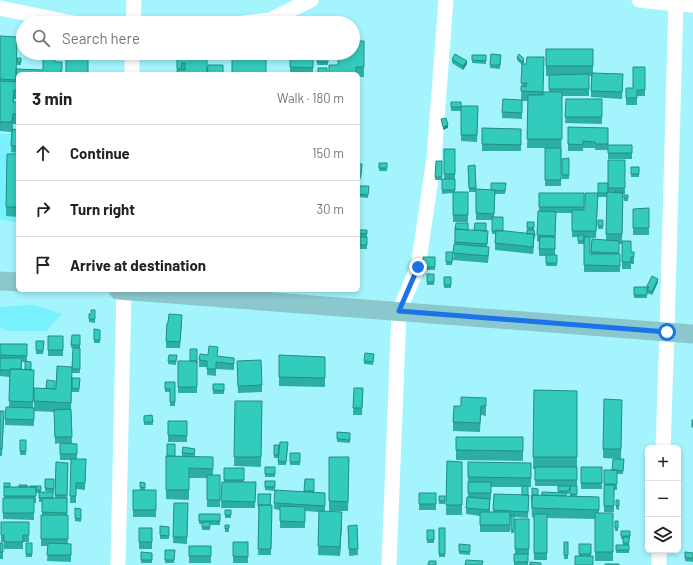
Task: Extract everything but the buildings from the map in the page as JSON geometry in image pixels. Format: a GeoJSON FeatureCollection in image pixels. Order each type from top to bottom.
{"type":"FeatureCollection","features":[{"type":"Feature","properties":{"kind":"main road"},"geometry":{"type":"LineString","coordinates":[[0,281],[16,282]]}},
{"type":"Feature","properties":{"kind":"main road"},"geometry":{"type":"LineString","coordinates":[[150,292],[693,334]]}},
{"type":"Feature","properties":{"kind":"street"},"geometry":{"type":"LineString","coordinates":[[133,16],[134,0]]}},
{"type":"Feature","properties":{"kind":"street"},"geometry":{"type":"LineString","coordinates":[[278,16],[311,0]]}},
{"type":"Feature","properties":{"kind":"street"},"geometry":{"type":"LineString","coordinates":[[389,565],[399,311],[420,260],[434,158],[446,0]]}},
{"type":"Feature","properties":{"kind":"street"},"geometry":{"type":"LineString","coordinates":[[639,0],[676,2],[693,5]]}},
{"type":"Feature","properties":{"kind":"street"},"geometry":{"type":"LineString","coordinates":[[663,445],[676,2]]}},
{"type":"Feature","properties":{"kind":"street"},"geometry":{"type":"LineString","coordinates":[[0,8],[39,16]]}},
{"type":"Feature","properties":{"kind":"street"},"geometry":{"type":"LineString","coordinates":[[132,60],[132,72]]}},
{"type":"Feature","properties":{"kind":"street"},"geometry":{"type":"LineString","coordinates":[[118,565],[124,292]]}},
{"type":"Feature","properties":{"kind":"street"},"geometry":{"type":"LineString","coordinates":[[659,553],[659,565]]}},
{"type":"Feature","properties":{"kind":"shaded area"},"geometry":{"type":"Polygon","coordinates":[[[0,134],[16,134],[16,222],[0,220],[0,134]]]}},
{"type":"Feature","properties":{"kind":"shaded area"},"geometry":{"type":"Polygon","coordinates":[[[33,305],[62,314],[46,331],[8,331],[0,327],[0,307],[33,305]]]}},
{"type":"Feature","properties":{"kind":"route"},"geometry":{"type":"LineString","coordinates":[[418,267],[399,311],[667,332]]}}]}
